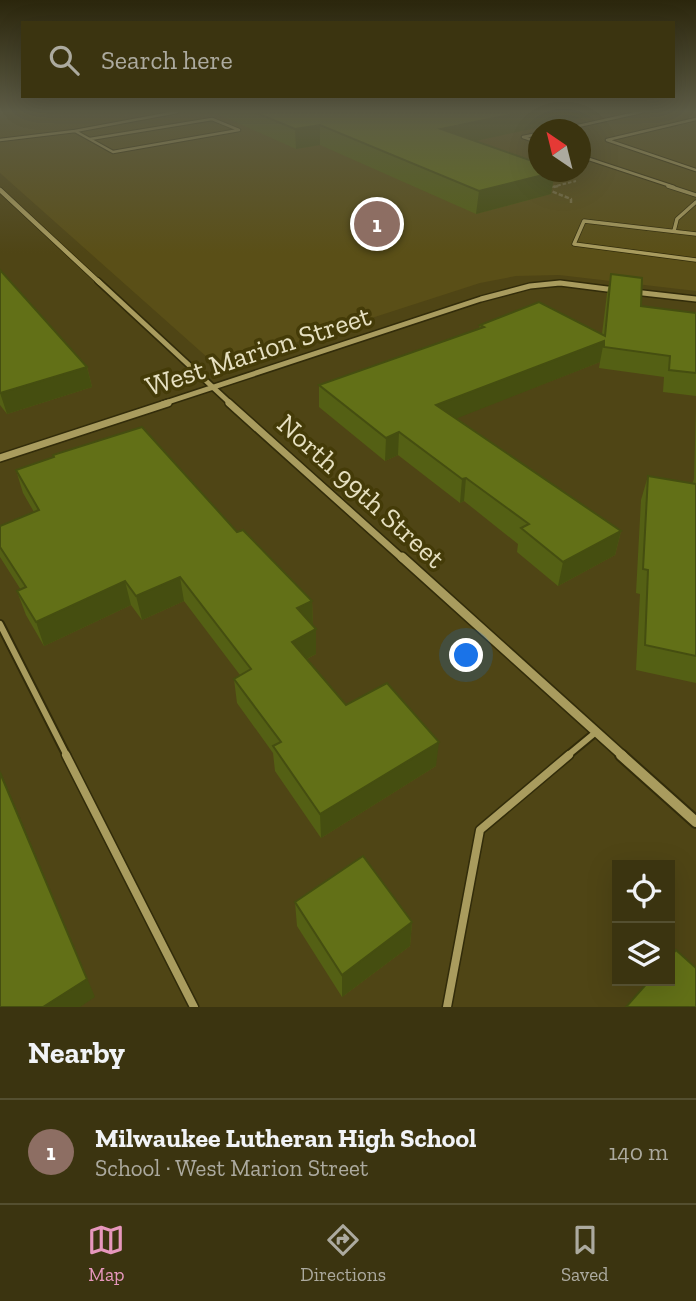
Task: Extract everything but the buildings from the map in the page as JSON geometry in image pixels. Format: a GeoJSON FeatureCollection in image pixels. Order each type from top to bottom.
{"type":"FeatureCollection","features":[{"type":"Feature","properties":{"kind":"street","name":"North 99th Street"},"geometry":{"type":"LineString","coordinates":[[0,190],[214,389],[696,822]]}},
{"type":"Feature","properties":{"kind":"street","name":"West Marion Street"},"geometry":{"type":"LineString","coordinates":[[0,458],[481,299],[530,286],[559,283],[696,299]]}},
{"type":"Feature","properties":{"kind":"lane"},"geometry":{"type":"LineString","coordinates":[[663,159],[696,170]]}},
{"type":"Feature","properties":{"kind":"lane"},"geometry":{"type":"LineString","coordinates":[[591,160],[696,195]]}},
{"type":"Feature","properties":{"kind":"lane"},"geometry":{"type":"LineString","coordinates":[[674,231],[677,219],[696,202]]}},
{"type":"Feature","properties":{"kind":"lane"},"geometry":{"type":"LineString","coordinates":[[696,234],[584,220],[574,244],[696,260]]}},
{"type":"Feature","properties":{"kind":"lane"},"geometry":{"type":"LineString","coordinates":[[0,624],[194,1007]]}},
{"type":"Feature","properties":{"kind":"lane"},"geometry":{"type":"LineString","coordinates":[[447,1007],[480,830],[596,732]]}},
{"type":"Feature","properties":{"kind":"path"},"geometry":{"type":"LineString","coordinates":[[584,220],[569,212],[570,200],[546,189],[621,170]]}},
{"type":"Feature","properties":{"kind":"shaded area"},"geometry":{"type":"Polygon","coordinates":[[[0,159],[528,159],[528,182],[591,182],[591,159],[696,159],[696,291],[559,275],[516,276],[480,283],[242,360],[217,362],[208,358],[0,173],[0,159]]]}},
{"type":"Feature","properties":{"kind":"place","name":"Milwaukee Lutheran High School"},"geometry":{"type":"Point","coordinates":[377,224]}}]}
